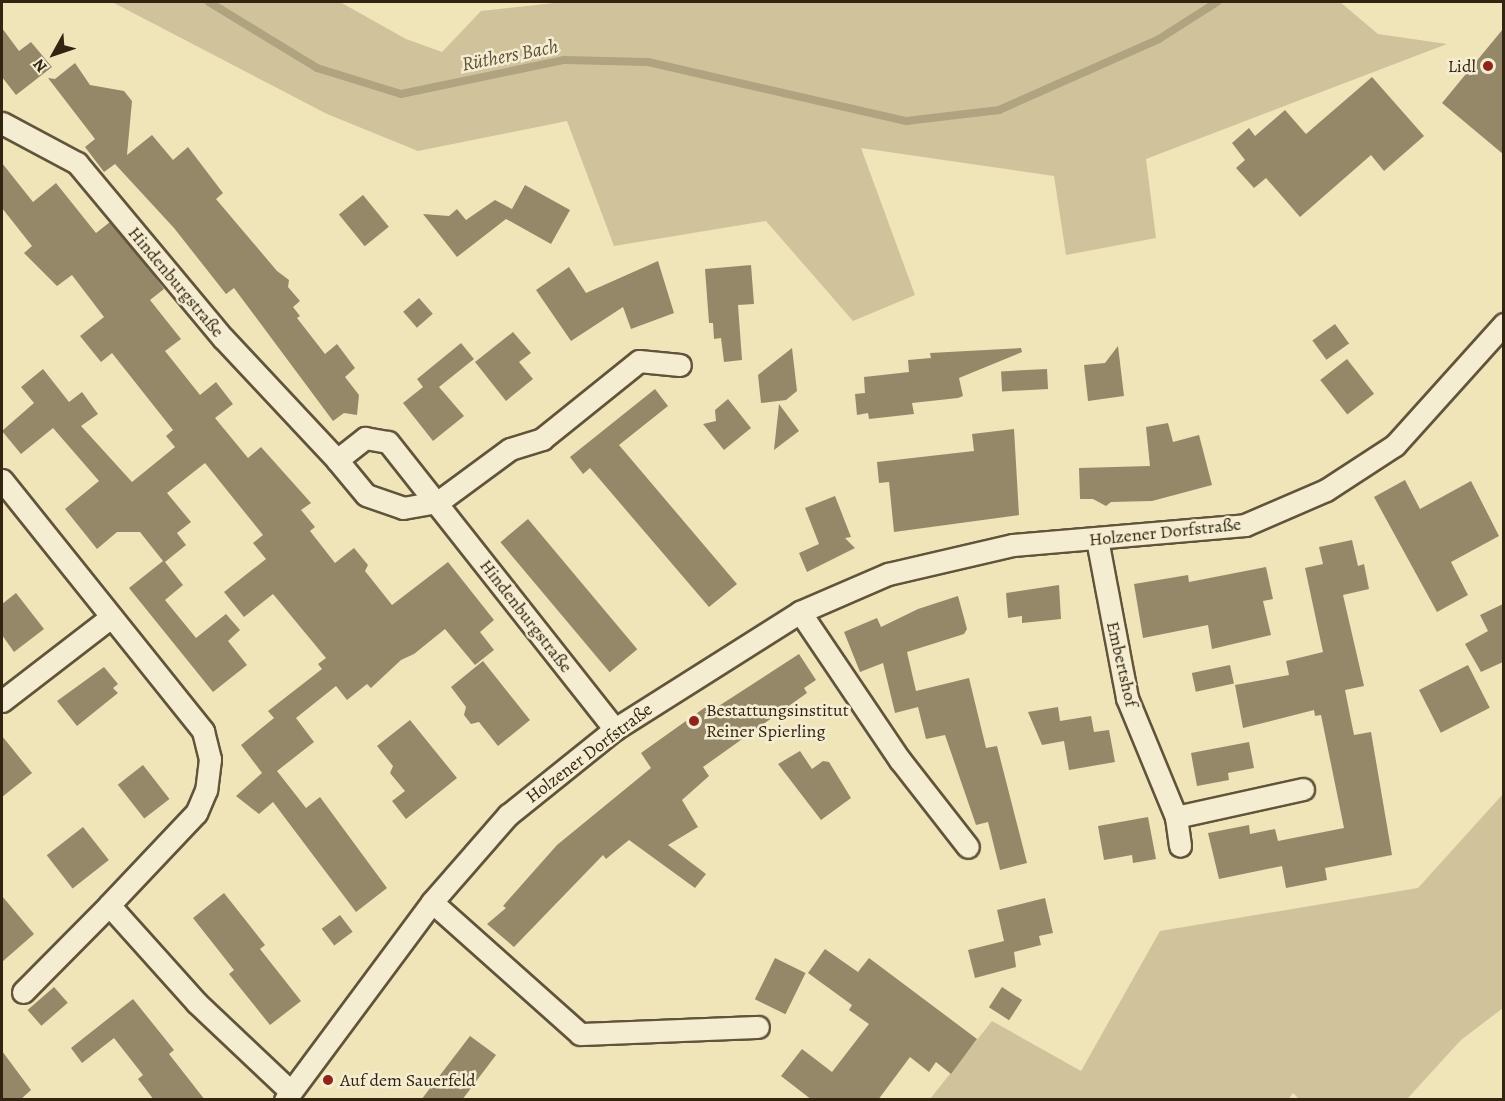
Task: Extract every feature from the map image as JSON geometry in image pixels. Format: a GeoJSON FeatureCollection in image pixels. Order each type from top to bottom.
{"type":"FeatureCollection","features":[{"type":"Feature","properties":{"kind":"street","name":"Hindenburgstraße"},"geometry":{"type":"LineString","coordinates":[[2,123],[77,163],[223,338],[337,460],[366,495],[403,507],[438,502],[510,449],[542,439],[639,361],[680,365]]}},
{"type":"Feature","properties":{"kind":"street","name":"Holzener Dorfstraße"},"geometry":{"type":"LineString","coordinates":[[288,1096],[432,902],[508,815],[615,729],[800,612],[888,574],[957,555],[1013,545],[1245,525],[1326,490],[1395,445],[1503,324]]}},
{"type":"Feature","properties":{"kind":"street","name":"Hindenburgstraße"},"geometry":{"type":"LineString","coordinates":[[337,460],[365,438],[388,442],[438,502],[615,729]]}},
{"type":"Feature","properties":{"kind":"street"},"geometry":{"type":"LineString","coordinates":[[2,480],[203,731],[210,759],[206,790],[196,813],[22,992]]}},
{"type":"Feature","properties":{"kind":"street","name":"Embertshof"},"geometry":{"type":"LineString","coordinates":[[1097,539],[1127,698],[1176,817],[1180,846]]}},
{"type":"Feature","properties":{"kind":"street"},"geometry":{"type":"LineString","coordinates":[[800,612],[900,759],[968,848]]}},
{"type":"Feature","properties":{"kind":"street"},"geometry":{"type":"LineString","coordinates":[[2,700],[111,617]]}},
{"type":"Feature","properties":{"kind":"street"},"geometry":{"type":"LineString","coordinates":[[1176,817],[1303,789]]}},
{"type":"Feature","properties":{"kind":"street"},"geometry":{"type":"LineString","coordinates":[[432,902],[580,1034],[758,1027]]}},
{"type":"Feature","properties":{"kind":"street"},"geometry":{"type":"LineString","coordinates":[[109,905],[197,1003],[288,1096]]}},
{"type":"Feature","properties":{"kind":"shaded area"},"geometry":{"type":"Polygon","coordinates":[[[112,2],[340,2],[406,39],[442,52],[481,11],[564,2],[1340,2],[1378,34],[1447,44],[1146,159],[1156,238],[1066,255],[1054,176],[861,148],[915,295],[853,321],[766,221],[614,246],[567,121],[418,151],[327,114],[112,2]]]}},
{"type":"Feature","properties":{"kind":"shaded area"},"geometry":{"type":"Polygon","coordinates":[[[1503,794],[1503,1008],[1461,1040],[1407,1099],[1299,1099],[1293,1093],[1288,1100],[930,1099],[992,1021],[1081,1071],[1160,931],[1418,888],[1503,794]]]}},
{"type":"Feature","properties":{"kind":"building"},"geometry":{"type":"Polygon","coordinates":[[[2,28],[19,51],[31,42],[52,67],[16,95],[2,77],[2,28]]]}},
{"type":"Feature","properties":{"kind":"building","name":"Lidl"},"geometry":{"type":"Polygon","coordinates":[[[1503,29],[1503,154],[1442,103],[1503,29]]]}},
{"type":"Feature","properties":{"kind":"building"},"geometry":{"type":"Polygon","coordinates":[[[75,63],[90,85],[124,91],[132,101],[127,155],[152,135],[173,160],[188,147],[223,193],[216,199],[277,271],[289,280],[288,287],[300,301],[293,307],[300,316],[297,318],[325,354],[337,344],[355,368],[345,377],[359,395],[357,415],[344,413],[333,421],[234,288],[226,294],[174,228],[115,164],[104,172],[85,147],[95,139],[48,78],[55,79],[75,63]]]}},
{"type":"Feature","properties":{"kind":"building"},"geometry":{"type":"Polygon","coordinates":[[[1372,77],[1424,136],[1384,171],[1371,155],[1300,217],[1266,178],[1254,188],[1236,168],[1245,160],[1232,143],[1249,128],[1255,136],[1285,110],[1306,134],[1372,77]]]}},
{"type":"Feature","properties":{"kind":"building"},"geometry":{"type":"Polygon","coordinates":[[[2,163],[33,202],[56,183],[96,233],[110,222],[146,265],[164,289],[150,300],[181,339],[165,351],[200,395],[216,382],[233,404],[215,418],[248,458],[261,447],[311,503],[301,510],[315,527],[310,531],[335,563],[354,548],[368,565],[365,571],[392,605],[448,562],[494,620],[480,632],[494,650],[475,665],[445,629],[414,654],[401,660],[371,688],[367,684],[347,700],[336,686],[296,718],[314,742],[277,771],[306,808],[320,797],[387,888],[356,912],[273,802],[259,814],[236,796],[262,773],[241,745],[274,718],[268,711],[322,669],[318,664],[326,658],[273,594],[244,617],[224,592],[266,559],[253,543],[263,535],[205,463],[167,493],[191,522],[177,533],[186,545],[165,562],[183,585],[165,600],[196,638],[226,614],[240,630],[228,641],[247,665],[213,692],[129,588],[163,561],[140,532],[117,532],[97,549],[65,509],[99,481],[53,428],[21,454],[2,431],[34,403],[21,387],[43,369],[69,402],[82,392],[98,414],[81,426],[132,482],[175,447],[166,436],[173,430],[112,353],[101,362],[80,336],[104,317],[72,275],[57,286],[24,253],[32,246],[2,208],[2,163]]]}},
{"type":"Feature","properties":{"kind":"building"},"geometry":{"type":"Polygon","coordinates":[[[525,185],[570,210],[551,244],[506,219],[457,257],[423,214],[449,216],[457,209],[466,220],[495,200],[512,209],[525,185]]]}},
{"type":"Feature","properties":{"kind":"building"},"geometry":{"type":"Polygon","coordinates":[[[363,195],[389,227],[365,246],[339,215],[363,195]]]}},
{"type":"Feature","properties":{"kind":"building"},"geometry":{"type":"Polygon","coordinates":[[[658,261],[674,313],[631,329],[623,307],[571,341],[536,290],[569,267],[586,293],[658,261]]]}},
{"type":"Feature","properties":{"kind":"building"},"geometry":{"type":"Polygon","coordinates":[[[751,265],[754,304],[738,305],[742,360],[724,362],[721,338],[714,339],[713,323],[709,323],[705,269],[751,265]]]}},
{"type":"Feature","properties":{"kind":"building"},"geometry":{"type":"Polygon","coordinates":[[[419,298],[433,314],[417,328],[403,312],[419,298]]]}},
{"type":"Feature","properties":{"kind":"building"},"geometry":{"type":"Polygon","coordinates":[[[1335,324],[1349,343],[1326,360],[1312,340],[1335,324]]]}},
{"type":"Feature","properties":{"kind":"building"},"geometry":{"type":"Polygon","coordinates":[[[513,332],[531,353],[519,362],[533,379],[506,401],[475,362],[513,332]]]}},
{"type":"Feature","properties":{"kind":"building"},"geometry":{"type":"Polygon","coordinates":[[[461,343],[474,359],[439,387],[464,416],[433,441],[403,403],[423,387],[417,379],[461,343]]]}},
{"type":"Feature","properties":{"kind":"building"},"geometry":{"type":"Polygon","coordinates":[[[1118,346],[1124,396],[1088,401],[1084,365],[1105,363],[1118,346]]]}},
{"type":"Feature","properties":{"kind":"building"},"geometry":{"type":"Polygon","coordinates":[[[792,348],[797,391],[786,400],[761,403],[758,375],[792,348]]]}},
{"type":"Feature","properties":{"kind":"building"},"geometry":{"type":"Polygon","coordinates":[[[1021,348],[1022,352],[959,378],[963,396],[912,403],[914,414],[869,419],[868,413],[857,415],[855,394],[865,393],[864,377],[909,372],[908,360],[931,358],[930,353],[1021,348]]]}},
{"type":"Feature","properties":{"kind":"building"},"geometry":{"type":"Polygon","coordinates":[[[1347,359],[1374,394],[1347,415],[1320,380],[1347,359]]]}},
{"type":"Feature","properties":{"kind":"building"},"geometry":{"type":"Polygon","coordinates":[[[1047,369],[1048,389],[1002,391],[1001,371],[1047,369]]]}},
{"type":"Feature","properties":{"kind":"building"},"geometry":{"type":"Polygon","coordinates":[[[655,389],[668,406],[619,445],[737,584],[709,607],[590,468],[583,474],[570,457],[655,389]]]}},
{"type":"Feature","properties":{"kind":"building"},"geometry":{"type":"Polygon","coordinates":[[[728,399],[751,428],[724,450],[703,424],[716,421],[715,410],[728,399]]]}},
{"type":"Feature","properties":{"kind":"building"},"geometry":{"type":"Polygon","coordinates":[[[779,404],[799,431],[774,450],[779,404]]]}},
{"type":"Feature","properties":{"kind":"building"},"geometry":{"type":"Polygon","coordinates":[[[1168,423],[1173,442],[1199,435],[1212,485],[1152,501],[1111,502],[1106,506],[1093,499],[1080,499],[1079,468],[1150,466],[1146,427],[1168,423]]]}},
{"type":"Feature","properties":{"kind":"building"},"geometry":{"type":"Polygon","coordinates":[[[1014,429],[1019,515],[894,532],[889,482],[879,483],[877,462],[974,451],[972,434],[1014,429]]]}},
{"type":"Feature","properties":{"kind":"building"},"geometry":{"type":"Polygon","coordinates":[[[1405,480],[1420,509],[1471,481],[1499,536],[1451,562],[1468,595],[1437,612],[1374,497],[1405,480]]]}},
{"type":"Feature","properties":{"kind":"building"},"geometry":{"type":"Polygon","coordinates":[[[835,496],[851,537],[845,538],[855,548],[807,572],[799,553],[819,544],[805,508],[835,496]]]}},
{"type":"Feature","properties":{"kind":"building"},"geometry":{"type":"Polygon","coordinates":[[[528,519],[637,649],[610,672],[500,542],[528,519]]]}},
{"type":"Feature","properties":{"kind":"building"},"geometry":{"type":"Polygon","coordinates":[[[1352,540],[1358,566],[1364,564],[1369,589],[1343,595],[1364,686],[1345,690],[1354,735],[1371,732],[1392,855],[1325,868],[1327,880],[1286,888],[1282,866],[1219,879],[1208,833],[1249,825],[1250,834],[1275,829],[1278,841],[1344,828],[1321,715],[1315,716],[1314,710],[1243,728],[1235,685],[1289,675],[1286,661],[1323,652],[1305,568],[1323,564],[1319,547],[1352,540]]]}},
{"type":"Feature","properties":{"kind":"building"},"geometry":{"type":"Polygon","coordinates":[[[1266,567],[1273,599],[1263,601],[1271,635],[1212,649],[1208,625],[1143,638],[1134,584],[1188,575],[1189,582],[1266,567]]]}},
{"type":"Feature","properties":{"kind":"building"},"geometry":{"type":"Polygon","coordinates":[[[1059,585],[1061,619],[1022,623],[1022,616],[1008,618],[1006,593],[1059,585]]]}},
{"type":"Feature","properties":{"kind":"building"},"geometry":{"type":"Polygon","coordinates":[[[16,593],[44,629],[14,652],[2,635],[2,604],[16,593]]]}},
{"type":"Feature","properties":{"kind":"building"},"geometry":{"type":"Polygon","coordinates":[[[958,596],[967,629],[964,634],[907,652],[916,691],[969,678],[986,748],[997,746],[1027,863],[1000,870],[988,822],[976,825],[945,735],[926,739],[918,707],[895,713],[883,663],[860,672],[844,632],[877,618],[881,627],[918,609],[958,596]]]}},
{"type":"Feature","properties":{"kind":"building"},"geometry":{"type":"Polygon","coordinates":[[[1503,604],[1503,662],[1481,672],[1465,644],[1488,631],[1480,615],[1503,604]]]}},
{"type":"Feature","properties":{"kind":"building"},"geometry":{"type":"Polygon","coordinates":[[[799,654],[816,680],[804,688],[807,693],[703,767],[709,776],[682,800],[698,827],[668,845],[706,874],[695,888],[629,840],[606,859],[603,855],[514,947],[487,924],[506,908],[503,906],[557,845],[651,768],[641,753],[707,706],[711,711],[799,654]]]}},
{"type":"Feature","properties":{"kind":"building"},"geometry":{"type":"Polygon","coordinates":[[[483,661],[530,720],[498,746],[479,722],[471,724],[464,715],[466,707],[451,687],[483,661]]]}},
{"type":"Feature","properties":{"kind":"building"},"geometry":{"type":"Polygon","coordinates":[[[1230,665],[1234,684],[1196,692],[1192,673],[1230,665]]]}},
{"type":"Feature","properties":{"kind":"building"},"geometry":{"type":"Polygon","coordinates":[[[1468,665],[1490,708],[1441,733],[1419,690],[1468,665]]]}},
{"type":"Feature","properties":{"kind":"building"},"geometry":{"type":"Polygon","coordinates":[[[104,667],[118,684],[113,688],[118,693],[77,726],[57,701],[104,667]]]}},
{"type":"Feature","properties":{"kind":"building"},"geometry":{"type":"Polygon","coordinates":[[[1058,707],[1060,721],[1091,716],[1094,732],[1109,730],[1115,762],[1069,770],[1064,741],[1042,745],[1028,712],[1058,707]]]}},
{"type":"Feature","properties":{"kind":"building"},"geometry":{"type":"Polygon","coordinates":[[[410,720],[457,778],[406,819],[392,801],[405,791],[390,773],[393,766],[377,746],[410,720]]]}},
{"type":"Feature","properties":{"kind":"building"},"geometry":{"type":"Polygon","coordinates":[[[2,736],[32,773],[2,797],[2,736]]]}},
{"type":"Feature","properties":{"kind":"building"},"geometry":{"type":"Polygon","coordinates":[[[1249,742],[1254,768],[1228,773],[1229,780],[1197,786],[1191,753],[1249,742]]]}},
{"type":"Feature","properties":{"kind":"building"},"geometry":{"type":"Polygon","coordinates":[[[800,751],[812,769],[823,761],[829,762],[851,798],[821,820],[778,764],[800,751]]]}},
{"type":"Feature","properties":{"kind":"building"},"geometry":{"type":"Polygon","coordinates":[[[143,765],[169,799],[144,819],[118,785],[143,765]]]}},
{"type":"Feature","properties":{"kind":"building"},"geometry":{"type":"Polygon","coordinates":[[[1148,817],[1156,859],[1133,863],[1132,855],[1104,860],[1098,826],[1148,817]]]}},
{"type":"Feature","properties":{"kind":"building"},"geometry":{"type":"Polygon","coordinates":[[[83,827],[109,860],[73,888],[47,855],[83,827]]]}},
{"type":"Feature","properties":{"kind":"building"},"geometry":{"type":"Polygon","coordinates":[[[224,893],[265,945],[260,949],[301,1001],[270,1025],[229,974],[234,970],[193,918],[224,893]]]}},
{"type":"Feature","properties":{"kind":"building"},"geometry":{"type":"Polygon","coordinates":[[[2,896],[34,934],[2,962],[2,896]]]}},
{"type":"Feature","properties":{"kind":"building"},"geometry":{"type":"Polygon","coordinates":[[[1045,898],[1053,933],[1039,936],[1041,945],[1014,952],[1016,967],[975,978],[968,950],[1004,941],[997,910],[1045,898]]]}},
{"type":"Feature","properties":{"kind":"building"},"geometry":{"type":"Polygon","coordinates":[[[340,915],[353,932],[334,946],[322,929],[340,915]]]}},
{"type":"Feature","properties":{"kind":"building"},"geometry":{"type":"Polygon","coordinates":[[[825,949],[858,972],[869,958],[977,1039],[951,1074],[936,1062],[929,1072],[910,1057],[878,1100],[812,1100],[781,1076],[802,1049],[832,1072],[869,1024],[849,1010],[852,1005],[808,973],[825,949]]]}},
{"type":"Feature","properties":{"kind":"building"},"geometry":{"type":"Polygon","coordinates":[[[775,958],[806,973],[785,1014],[755,999],[775,958]]]}},
{"type":"Feature","properties":{"kind":"building"},"geometry":{"type":"Polygon","coordinates":[[[54,987],[68,1003],[41,1026],[28,1010],[54,987]]]}},
{"type":"Feature","properties":{"kind":"building"},"geometry":{"type":"Polygon","coordinates":[[[1002,987],[1022,1000],[1009,1020],[989,1007],[1002,987]]]}},
{"type":"Feature","properties":{"kind":"building"},"geometry":{"type":"Polygon","coordinates":[[[133,999],[174,1050],[169,1054],[205,1100],[154,1100],[138,1079],[143,1075],[114,1038],[82,1063],[71,1048],[133,999]]]}},
{"type":"Feature","properties":{"kind":"building"},"geometry":{"type":"Polygon","coordinates":[[[470,1036],[496,1055],[462,1100],[421,1100],[470,1036]]]}},
{"type":"Feature","properties":{"kind":"building"},"geometry":{"type":"Polygon","coordinates":[[[2,1051],[31,1090],[20,1100],[2,1100],[2,1051]]]}},
{"type":"Feature","properties":{"kind":"waterway","name":"Rüthers Bach"},"geometry":{"type":"LineString","coordinates":[[209,2],[317,68],[401,94],[564,60],[648,62],[906,121],[999,110],[1159,39],[1217,2]]}},
{"type":"Feature","properties":{"kind":"place","name":"Lidl"},"geometry":{"type":"Point","coordinates":[1488,66]}},
{"type":"Feature","properties":{"kind":"place","name":"Bestattungsinstitut Reiner Spierling"},"geometry":{"type":"Point","coordinates":[694,721]}},
{"type":"Feature","properties":{"kind":"place","name":"Auf dem Sauerfeld"},"geometry":{"type":"Point","coordinates":[328,1080]}}]}
